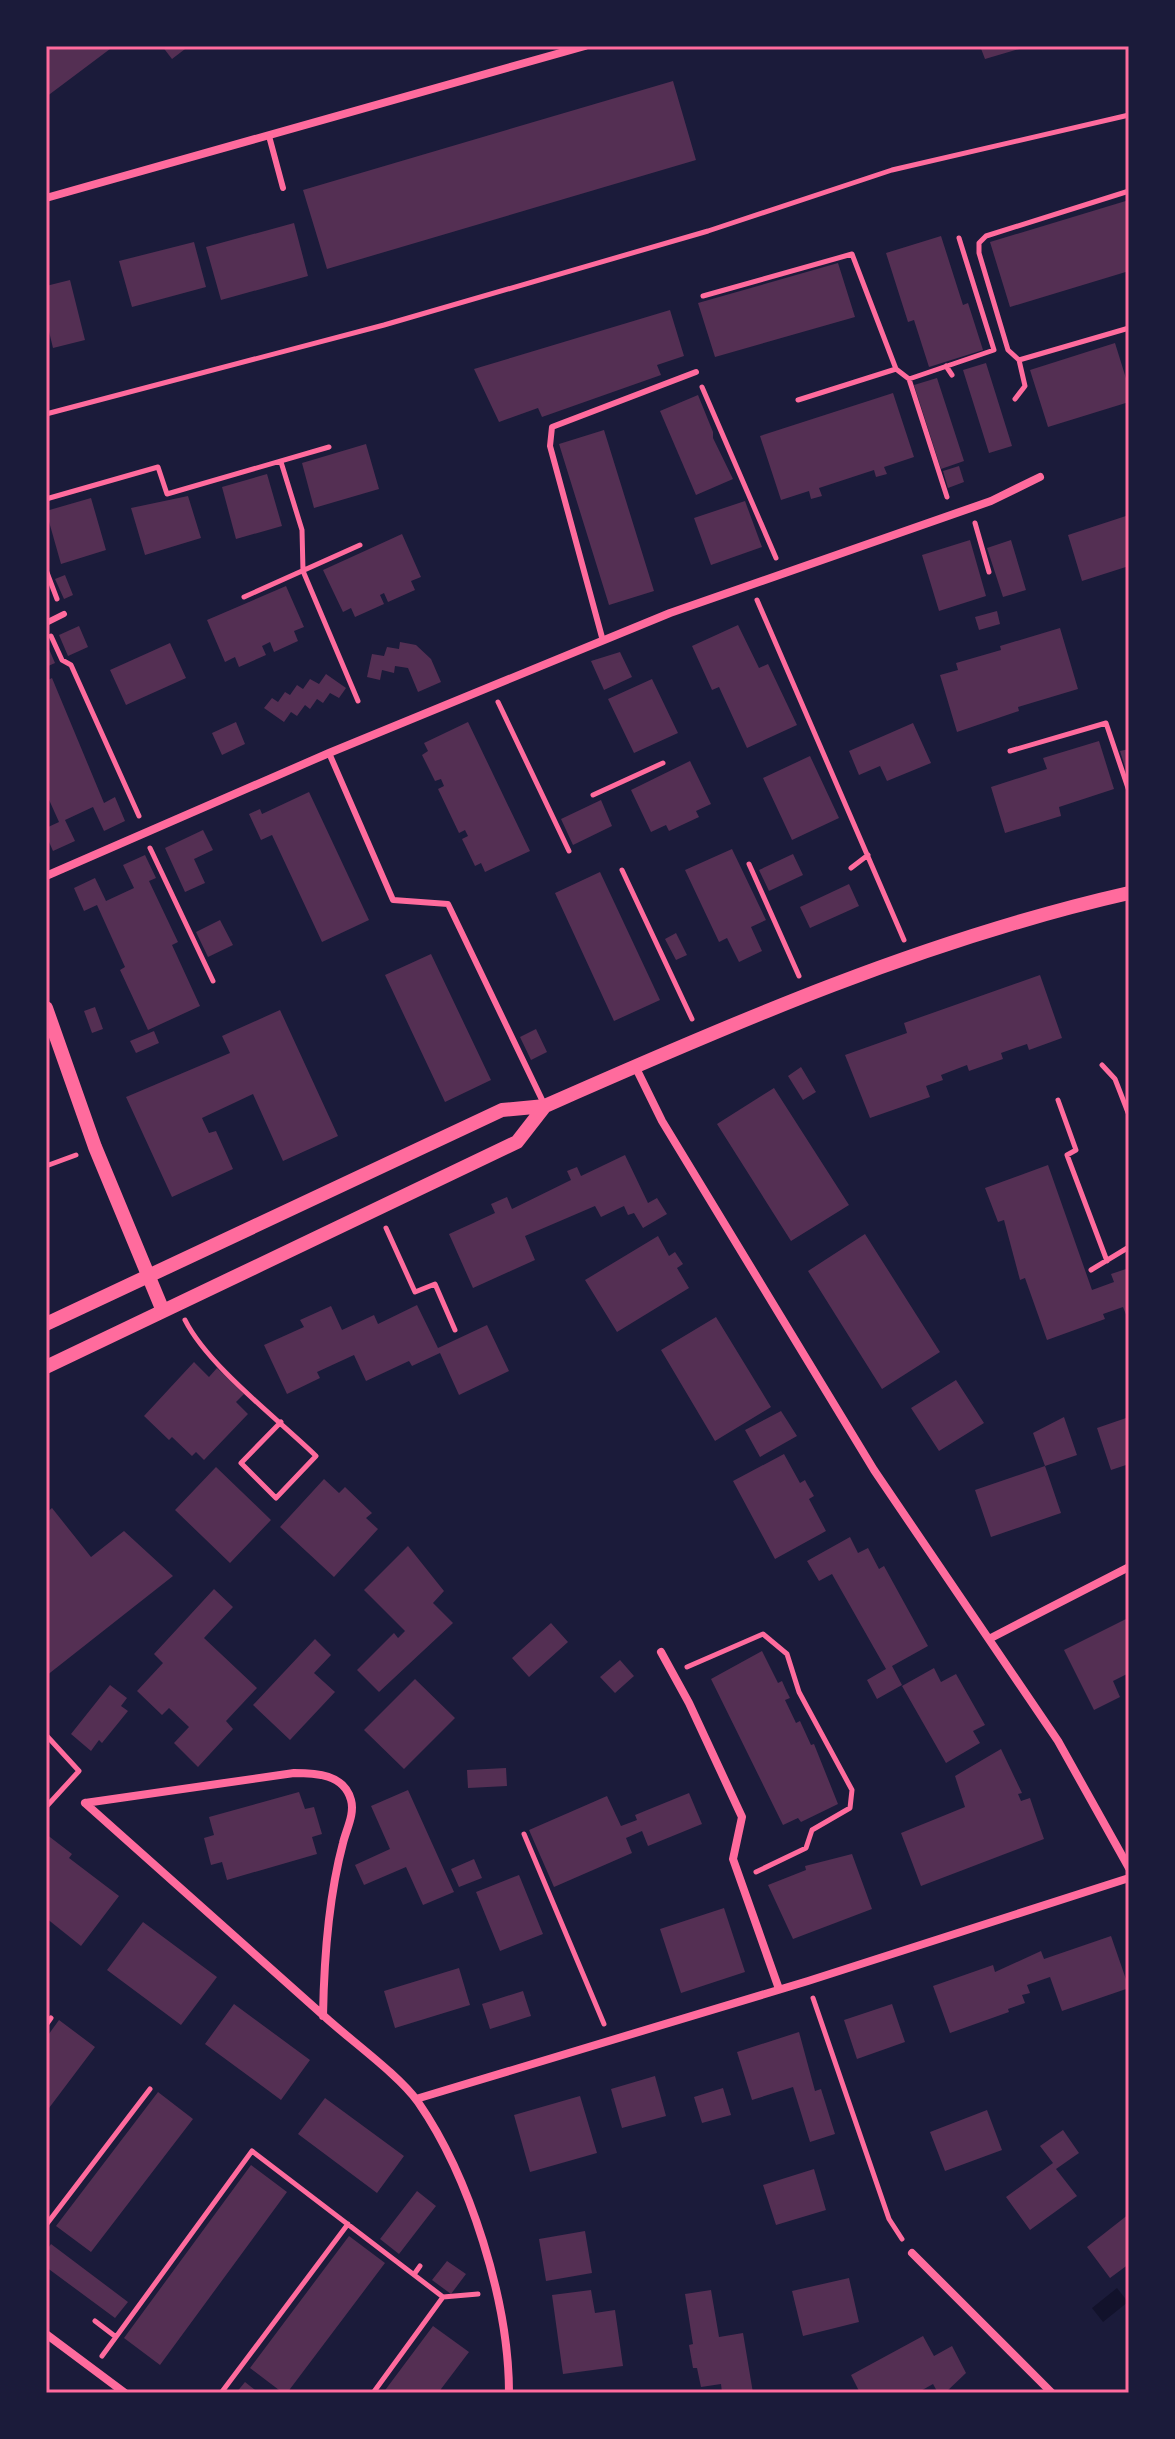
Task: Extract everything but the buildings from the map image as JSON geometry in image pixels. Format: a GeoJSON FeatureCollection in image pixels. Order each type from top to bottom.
{"type":"FeatureCollection","features":[{"type":"Feature","properties":{"kind":"street"},"geometry":{"type":"LineString","coordinates":[[46,198],[580,47]]}},
{"type":"Feature","properties":{"kind":"street"},"geometry":{"type":"LineString","coordinates":[[46,876],[329,753],[603,641],[783,573],[991,501],[1040,477]]}},
{"type":"Feature","properties":{"kind":"street"},"geometry":{"type":"LineString","coordinates":[[46,1324],[502,1110],[545,1106],[807,993],[985,932],[1129,893]]}},
{"type":"Feature","properties":{"kind":"street"},"geometry":{"type":"LineString","coordinates":[[46,1008],[95,1147],[147,1277],[170,1308]]}},
{"type":"Feature","properties":{"kind":"street"},"geometry":{"type":"LineString","coordinates":[[635,1066],[662,1121],[874,1470],[1058,1741],[1129,1868]]}},
{"type":"Feature","properties":{"kind":"street"},"geometry":{"type":"LineString","coordinates":[[46,1367],[517,1142],[545,1106]]}},
{"type":"Feature","properties":{"kind":"street"},"geometry":{"type":"LineString","coordinates":[[989,1639],[1129,1567]]}},
{"type":"Feature","properties":{"kind":"street"},"geometry":{"type":"LineString","coordinates":[[661,1652],[742,1817],[733,1859],[779,1989]]}},
{"type":"Feature","properties":{"kind":"street"},"geometry":{"type":"LineString","coordinates":[[323,2016],[324,1962],[334,1886],[352,1815],[351,1799],[343,1786],[319,1773],[294,1773],[85,1803],[323,2016],[416,2099],[454,2169],[499,2298],[509,2353],[509,2393]]}},
{"type":"Feature","properties":{"kind":"street"},"geometry":{"type":"LineString","coordinates":[[416,2099],[808,1981],[1129,1878]]}},
{"type":"Feature","properties":{"kind":"street"},"geometry":{"type":"LineString","coordinates":[[912,2253],[1052,2393]]}},
{"type":"Feature","properties":{"kind":"street"},"geometry":{"type":"LineString","coordinates":[[46,2334],[125,2393]]}},
{"type":"Feature","properties":{"kind":"lane"},"geometry":{"type":"LineString","coordinates":[[269,136],[283,188]]}},
{"type":"Feature","properties":{"kind":"lane"},"geometry":{"type":"LineString","coordinates":[[603,641],[550,446],[552,427],[696,372]]}},
{"type":"Feature","properties":{"kind":"lane"},"geometry":{"type":"LineString","coordinates":[[46,624],[64,614]]}},
{"type":"Feature","properties":{"kind":"lane"},"geometry":{"type":"LineString","coordinates":[[329,753],[393,900],[448,904],[545,1106]]}},
{"type":"Feature","properties":{"kind":"path"},"geometry":{"type":"LineString","coordinates":[[46,414],[399,321],[708,231],[892,170],[1129,115]]}},
{"type":"Feature","properties":{"kind":"path"},"geometry":{"type":"LineString","coordinates":[[1015,399],[1025,386],[1019,360],[1008,350],[979,253],[979,243],[986,236],[1129,191]]}},
{"type":"Feature","properties":{"kind":"path"},"geometry":{"type":"LineString","coordinates":[[909,379],[994,350],[959,238]]}},
{"type":"Feature","properties":{"kind":"path"},"geometry":{"type":"LineString","coordinates":[[703,296],[852,254],[896,369],[909,379],[952,513]]}},
{"type":"Feature","properties":{"kind":"path"},"geometry":{"type":"LineString","coordinates":[[1019,360],[1129,328]]}},
{"type":"Feature","properties":{"kind":"path"},"geometry":{"type":"LineString","coordinates":[[946,366],[952,375]]}},
{"type":"Feature","properties":{"kind":"path"},"geometry":{"type":"LineString","coordinates":[[798,400],[896,369]]}},
{"type":"Feature","properties":{"kind":"path"},"geometry":{"type":"LineString","coordinates":[[696,372],[783,573]]}},
{"type":"Feature","properties":{"kind":"path"},"geometry":{"type":"LineString","coordinates":[[46,499],[158,467],[167,494],[329,447]]}},
{"type":"Feature","properties":{"kind":"path"},"geometry":{"type":"LineString","coordinates":[[281,462],[302,530],[303,571],[358,701]]}},
{"type":"Feature","properties":{"kind":"path"},"geometry":{"type":"LineString","coordinates":[[979,537],[989,572]]}},
{"type":"Feature","properties":{"kind":"path"},"geometry":{"type":"LineString","coordinates":[[244,597],[360,545]]}},
{"type":"Feature","properties":{"kind":"path"},"geometry":{"type":"LineString","coordinates":[[46,570],[64,614]]}},
{"type":"Feature","properties":{"kind":"path"},"geometry":{"type":"LineString","coordinates":[[750,585],[894,914]]}},
{"type":"Feature","properties":{"kind":"path"},"geometry":{"type":"LineString","coordinates":[[46,624],[62,660],[71,665],[139,815],[144,836],[213,981]]}},
{"type":"Feature","properties":{"kind":"path"},"geometry":{"type":"LineString","coordinates":[[490,687],[569,851]]}},
{"type":"Feature","properties":{"kind":"path"},"geometry":{"type":"LineString","coordinates":[[1010,751],[1106,723],[1129,791]]}},
{"type":"Feature","properties":{"kind":"path"},"geometry":{"type":"LineString","coordinates":[[593,795],[663,763]]}},
{"type":"Feature","properties":{"kind":"path"},"geometry":{"type":"LineString","coordinates":[[851,868],[868,855]]}},
{"type":"Feature","properties":{"kind":"path"},"geometry":{"type":"LineString","coordinates":[[749,864],[807,993]]}},
{"type":"Feature","properties":{"kind":"path"},"geometry":{"type":"LineString","coordinates":[[622,870],[701,1038]]}},
{"type":"Feature","properties":{"kind":"path"},"geometry":{"type":"LineString","coordinates":[[1102,1065],[1115,1079],[1129,1115]]}},
{"type":"Feature","properties":{"kind":"path"},"geometry":{"type":"LineString","coordinates":[[1058,1100],[1076,1150],[1067,1155],[1107,1261]]}},
{"type":"Feature","properties":{"kind":"path"},"geometry":{"type":"LineString","coordinates":[[46,1166],[95,1147]]}},
{"type":"Feature","properties":{"kind":"path"},"geometry":{"type":"LineString","coordinates":[[378,1208],[415,1292],[435,1284],[455,1330]]}},
{"type":"Feature","properties":{"kind":"path"},"geometry":{"type":"LineString","coordinates":[[1091,1270],[1129,1247]]}},
{"type":"Feature","properties":{"kind":"path"},"geometry":{"type":"LineString","coordinates":[[170,1308],[195,1341],[281,1422],[316,1456],[276,1498],[241,1463],[281,1422]]}},
{"type":"Feature","properties":{"kind":"path"},"geometry":{"type":"LineString","coordinates":[[673,1674],[763,1634],[787,1654],[799,1692],[852,1790],[850,1808],[812,1830],[806,1848],[741,1879]]}},
{"type":"Feature","properties":{"kind":"path"},"geometry":{"type":"LineString","coordinates":[[46,1735],[79,1771],[46,1807]]}},
{"type":"Feature","properties":{"kind":"path"},"geometry":{"type":"LineString","coordinates":[[524,1834],[610,2040]]}},
{"type":"Feature","properties":{"kind":"path"},"geometry":{"type":"LineString","coordinates":[[808,1981],[889,2219],[912,2253]]}},
{"type":"Feature","properties":{"kind":"path"},"geometry":{"type":"LineString","coordinates":[[46,2025],[51,2018]]}},
{"type":"Feature","properties":{"kind":"path"},"geometry":{"type":"LineString","coordinates":[[46,2225],[150,2089]]}},
{"type":"Feature","properties":{"kind":"path"},"geometry":{"type":"LineString","coordinates":[[93,2369],[252,2151],[443,2297],[474,2294],[499,2298]]}},
{"type":"Feature","properties":{"kind":"path"},"geometry":{"type":"LineString","coordinates":[[221,2393],[348,2224]]}},
{"type":"Feature","properties":{"kind":"path"},"geometry":{"type":"LineString","coordinates":[[415,2273],[420,2266]]}},
{"type":"Feature","properties":{"kind":"path"},"geometry":{"type":"LineString","coordinates":[[373,2393],[443,2297]]}},
{"type":"Feature","properties":{"kind":"path"},"geometry":{"type":"LineString","coordinates":[[95,2321],[116,2337]]}},
{"type":"Feature","properties":{"kind":"shaded area"},"geometry":{"type":"Polygon","coordinates":[[[1117,2288],[1128,2302],[1103,2322],[1092,2308],[1117,2288]]]}}]}
